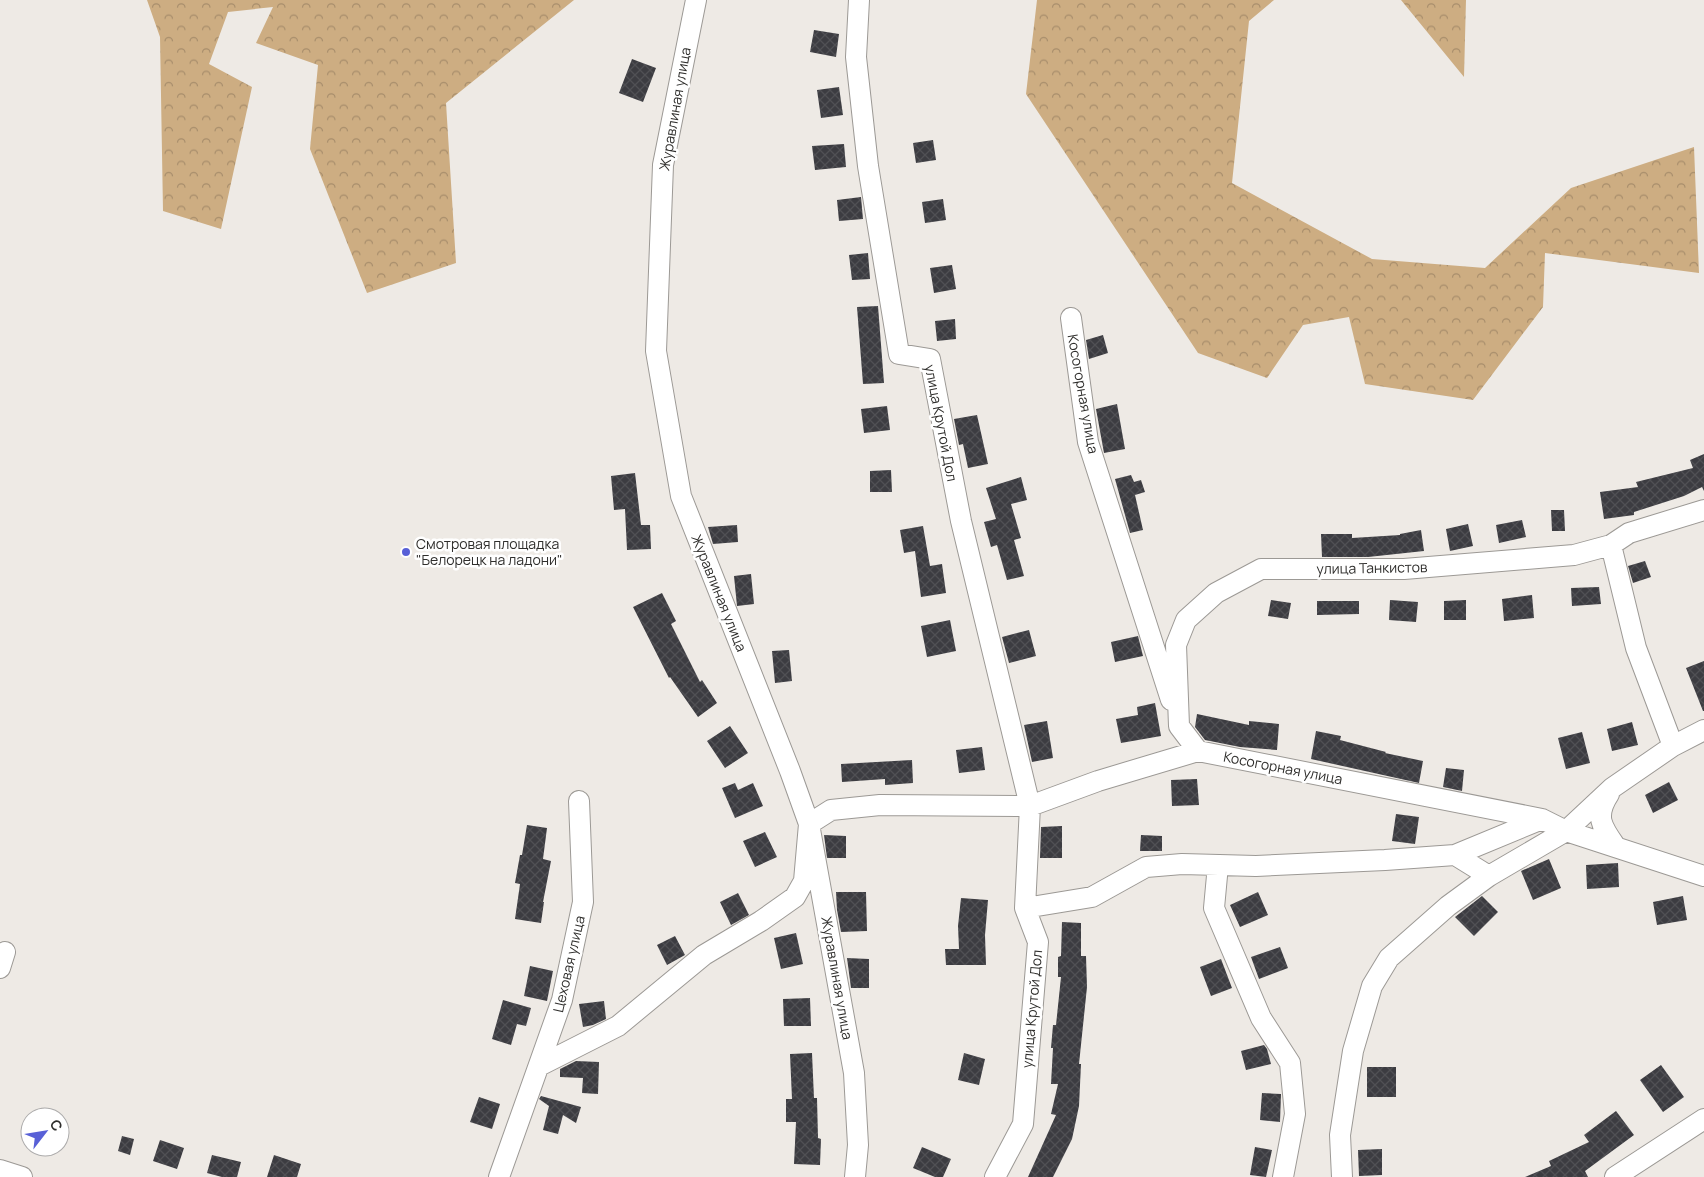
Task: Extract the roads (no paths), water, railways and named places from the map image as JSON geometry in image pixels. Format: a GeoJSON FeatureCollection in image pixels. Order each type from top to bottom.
{"type":"FeatureCollection","features":[{"type":"Feature","properties":{"kind":"street","name":"Журавлиная улица"},"geometry":{"type":"LineString","coordinates":[[696,0],[663,165],[656,351],[680,496],[790,771],[809,824],[854,1074],[858,1145],[855,1177]]}},
{"type":"Feature","properties":{"kind":"street","name":"улица Крутой Дол"},"geometry":{"type":"LineString","coordinates":[[859,0],[856,57],[868,166],[899,354],[930,359],[961,521],[1030,806],[1026,908],[1038,942],[1023,1124],[995,1177]]}},
{"type":"Feature","properties":{"kind":"street","name":"Косогорная улица"},"geometry":{"type":"LineString","coordinates":[[1071,318],[1088,442],[1179,726]]}},
{"type":"Feature","properties":{"kind":"street","name":"улица Танкистов"},"geometry":{"type":"LineString","coordinates":[[1179,726],[1176,645],[1186,620],[1216,593],[1261,569],[1404,569],[1574,555],[1611,546],[1629,533],[1704,510]]}},
{"type":"Feature","properties":{"kind":"street"},"geometry":{"type":"LineString","coordinates":[[1611,546],[1636,648],[1673,746]]}},
{"type":"Feature","properties":{"kind":"street"},"geometry":{"type":"LineString","coordinates":[[1179,726],[1198,752]]}},
{"type":"Feature","properties":{"kind":"street"},"geometry":{"type":"LineString","coordinates":[[1342,1177],[1340,1135],[1353,1051],[1372,986],[1389,958],[1448,906],[1489,876],[1566,831],[1612,788],[1673,746],[1704,730]]}},
{"type":"Feature","properties":{"kind":"street","name":"Косогорная улица"},"geometry":{"type":"LineString","coordinates":[[1030,806],[1098,781],[1198,752],[1542,819],[1566,831],[1704,876]]}},
{"type":"Feature","properties":{"kind":"street"},"geometry":{"type":"LineString","coordinates":[[1612,788],[1602,804],[1600,817],[1603,829],[1616,847]]}},
{"type":"Feature","properties":{"kind":"street","name":"Цеховая улица"},"geometry":{"type":"LineString","coordinates":[[499,1177],[562,1000],[583,902],[579,801]]}},
{"type":"Feature","properties":{"kind":"street"},"geometry":{"type":"LineString","coordinates":[[539,1066],[618,1026],[704,955],[761,921],[795,897],[804,881],[809,824],[831,810],[880,805],[1030,806]]}},
{"type":"Feature","properties":{"kind":"street"},"geometry":{"type":"LineString","coordinates":[[1026,908],[1092,897],[1146,867],[1182,864],[1266,866],[1455,855],[1542,819]]}},
{"type":"Feature","properties":{"kind":"street"},"geometry":{"type":"LineString","coordinates":[[1455,855],[1489,876]]}},
{"type":"Feature","properties":{"kind":"street"},"geometry":{"type":"LineString","coordinates":[[1218,865],[1214,908],[1261,1018],[1290,1063],[1295,1114],[1284,1177]]}},
{"type":"Feature","properties":{"kind":"street"},"geometry":{"type":"LineString","coordinates":[[1616,1177],[1704,1119]]}},
{"type":"Feature","properties":{"kind":"street"},"geometry":{"type":"LineString","coordinates":[[0,1170],[22,1177]]}},
{"type":"Feature","properties":{"kind":"place","name":"Смотровая площадка \"Белорецк на ладони\""},"geometry":{"type":"Point","coordinates":[406,552]}}]}
